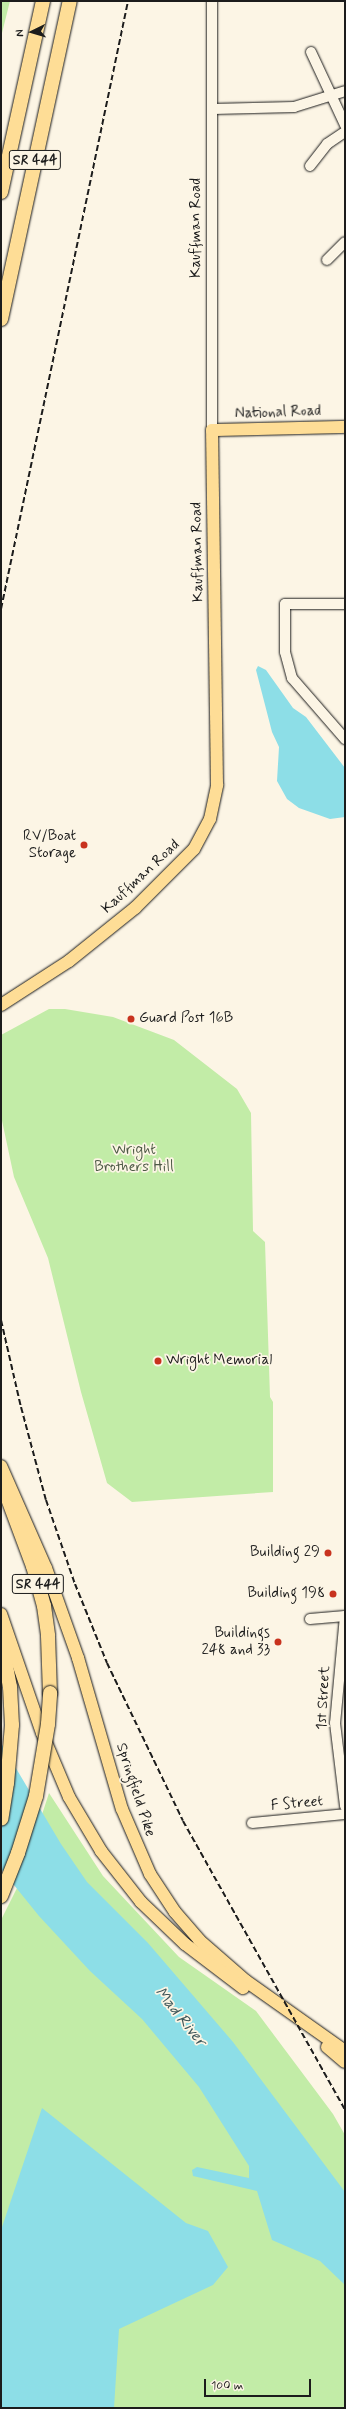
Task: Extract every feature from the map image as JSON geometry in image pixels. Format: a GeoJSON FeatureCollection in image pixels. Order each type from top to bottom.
{"type":"FeatureCollection","features":[{"type":"Feature","properties":{"kind":"highway","name":"SR 444"},"geometry":{"type":"LineString","coordinates":[[1,192],[43,1]]}},
{"type":"Feature","properties":{"kind":"highway","name":"SR 444"},"geometry":{"type":"LineString","coordinates":[[1,319],[70,1]]}},
{"type":"Feature","properties":{"kind":"highway","name":"SR 444"},"geometry":{"type":"LineString","coordinates":[[1,1480],[33,1566],[44,1606],[48,1636],[50,1693],[48,1724],[36,1796],[18,1853],[1,1896]]}},
{"type":"Feature","properties":{"kind":"highway"},"geometry":{"type":"LineString","coordinates":[[1,1639],[10,1687],[11,1748],[1,1819]]}},
{"type":"Feature","properties":{"kind":"main road","name":"National Road"},"geometry":{"type":"LineString","coordinates":[[212,430],[345,427]]}},
{"type":"Feature","properties":{"kind":"main road","name":"Kauffman Road"},"geometry":{"type":"LineString","coordinates":[[1,1005],[68,961],[135,908],[194,848],[210,820],[217,785],[212,430]]}},
{"type":"Feature","properties":{"kind":"main road","name":"Springfield Pike"},"geometry":{"type":"LineString","coordinates":[[1,1466],[46,1568],[78,1658],[122,1809],[150,1874],[175,1912],[199,1940],[246,1981],[345,2051]]}},
{"type":"Feature","properties":{"kind":"main road"},"geometry":{"type":"LineString","coordinates":[[1,1614],[42,1733],[69,1797],[114,1869],[141,1902],[185,1944],[307,2031],[345,2062]]}},
{"type":"Feature","properties":{"kind":"street","name":"Kauffman Road"},"geometry":{"type":"LineString","coordinates":[[212,1],[212,430]]}},
{"type":"Feature","properties":{"kind":"street"},"geometry":{"type":"LineString","coordinates":[[311,52],[345,125]]}},
{"type":"Feature","properties":{"kind":"street"},"geometry":{"type":"LineString","coordinates":[[212,109],[294,108],[345,91]]}},
{"type":"Feature","properties":{"kind":"street"},"geometry":{"type":"LineString","coordinates":[[310,166],[327,144],[345,132]]}},
{"type":"Feature","properties":{"kind":"street"},"geometry":{"type":"LineString","coordinates":[[327,260],[345,242]]}},
{"type":"Feature","properties":{"kind":"street"},"geometry":{"type":"LineString","coordinates":[[345,604],[285,604],[285,652],[288,672],[345,739]]}},
{"type":"Feature","properties":{"kind":"street"},"geometry":{"type":"LineString","coordinates":[[310,1619],[345,1616]]}},
{"type":"Feature","properties":{"kind":"street","name":"1st Street"},"geometry":{"type":"LineString","coordinates":[[345,1616],[335,1723],[345,1806]]}},
{"type":"Feature","properties":{"kind":"street","name":"F Street"},"geometry":{"type":"LineString","coordinates":[[252,1823],[345,1814]]}},
{"type":"Feature","properties":{"kind":"green space"},"geometry":{"type":"Polygon","coordinates":[[[1,1],[10,1],[1,37],[1,1]]]}},
{"type":"Feature","properties":{"kind":"green space","name":"Wright Brothers Hill"},"geometry":{"type":"Polygon","coordinates":[[[49,1009],[65,1009],[113,1017],[174,1040],[237,1089],[251,1113],[253,1231],[265,1242],[270,1397],[273,1402],[273,1492],[132,1502],[107,1483],[81,1392],[48,1258],[14,1177],[1,1116],[1,1035],[49,1009]]]}},
{"type":"Feature","properties":{"kind":"green space"},"geometry":{"type":"Polygon","coordinates":[[[49,1793],[103,1876],[179,1957],[256,2011],[333,2114],[345,2135],[345,2408],[1,2408],[1,1920],[20,1882],[49,1793]]]}},
{"type":"Feature","properties":{"kind":"water"},"geometry":{"type":"Polygon","coordinates":[[[258,666],[266,670],[293,708],[306,717],[345,768],[345,817],[330,819],[299,808],[287,799],[277,781],[279,747],[272,732],[256,670],[258,666]]]}},
{"type":"Feature","properties":{"kind":"water","name":"Mad River"},"geometry":{"type":"Polygon","coordinates":[[[1,1743],[61,1844],[87,1882],[148,1943],[233,2042],[345,2192],[345,2285],[320,2261],[272,2240],[257,2191],[193,2176],[192,2170],[197,2167],[249,2178],[249,2166],[199,2087],[142,2019],[90,1971],[39,1916],[1,1869],[1,1743]]]}},
{"type":"Feature","properties":{"kind":"water"},"geometry":{"type":"Polygon","coordinates":[[[42,2108],[186,2223],[208,2231],[228,2267],[213,2285],[119,2329],[114,2408],[1,2408],[1,2230],[42,2108]]]}},
{"type":"Feature","properties":{"kind":"railway"},"geometry":{"type":"LineString","coordinates":[[1,609],[128,1]]}},
{"type":"Feature","properties":{"kind":"railway"},"geometry":{"type":"LineString","coordinates":[[1,1320],[21,1407],[46,1500],[75,1584],[107,1663],[183,1821],[345,2110]]}},
{"type":"Feature","properties":{"kind":"place","name":"RV/Boat Storage"},"geometry":{"type":"Point","coordinates":[84,845]}},
{"type":"Feature","properties":{"kind":"place","name":"Guard Post 16B"},"geometry":{"type":"Point","coordinates":[131,1019]}},
{"type":"Feature","properties":{"kind":"place","name":"Wright Memorial"},"geometry":{"type":"Point","coordinates":[158,1361]}},
{"type":"Feature","properties":{"kind":"place","name":"Building 29"},"geometry":{"type":"Point","coordinates":[328,1553]}},
{"type":"Feature","properties":{"kind":"place","name":"Building 198"},"geometry":{"type":"Point","coordinates":[333,1594]}},
{"type":"Feature","properties":{"kind":"place","name":"Buildings 248 and 33"},"geometry":{"type":"Point","coordinates":[278,1642]}}]}
